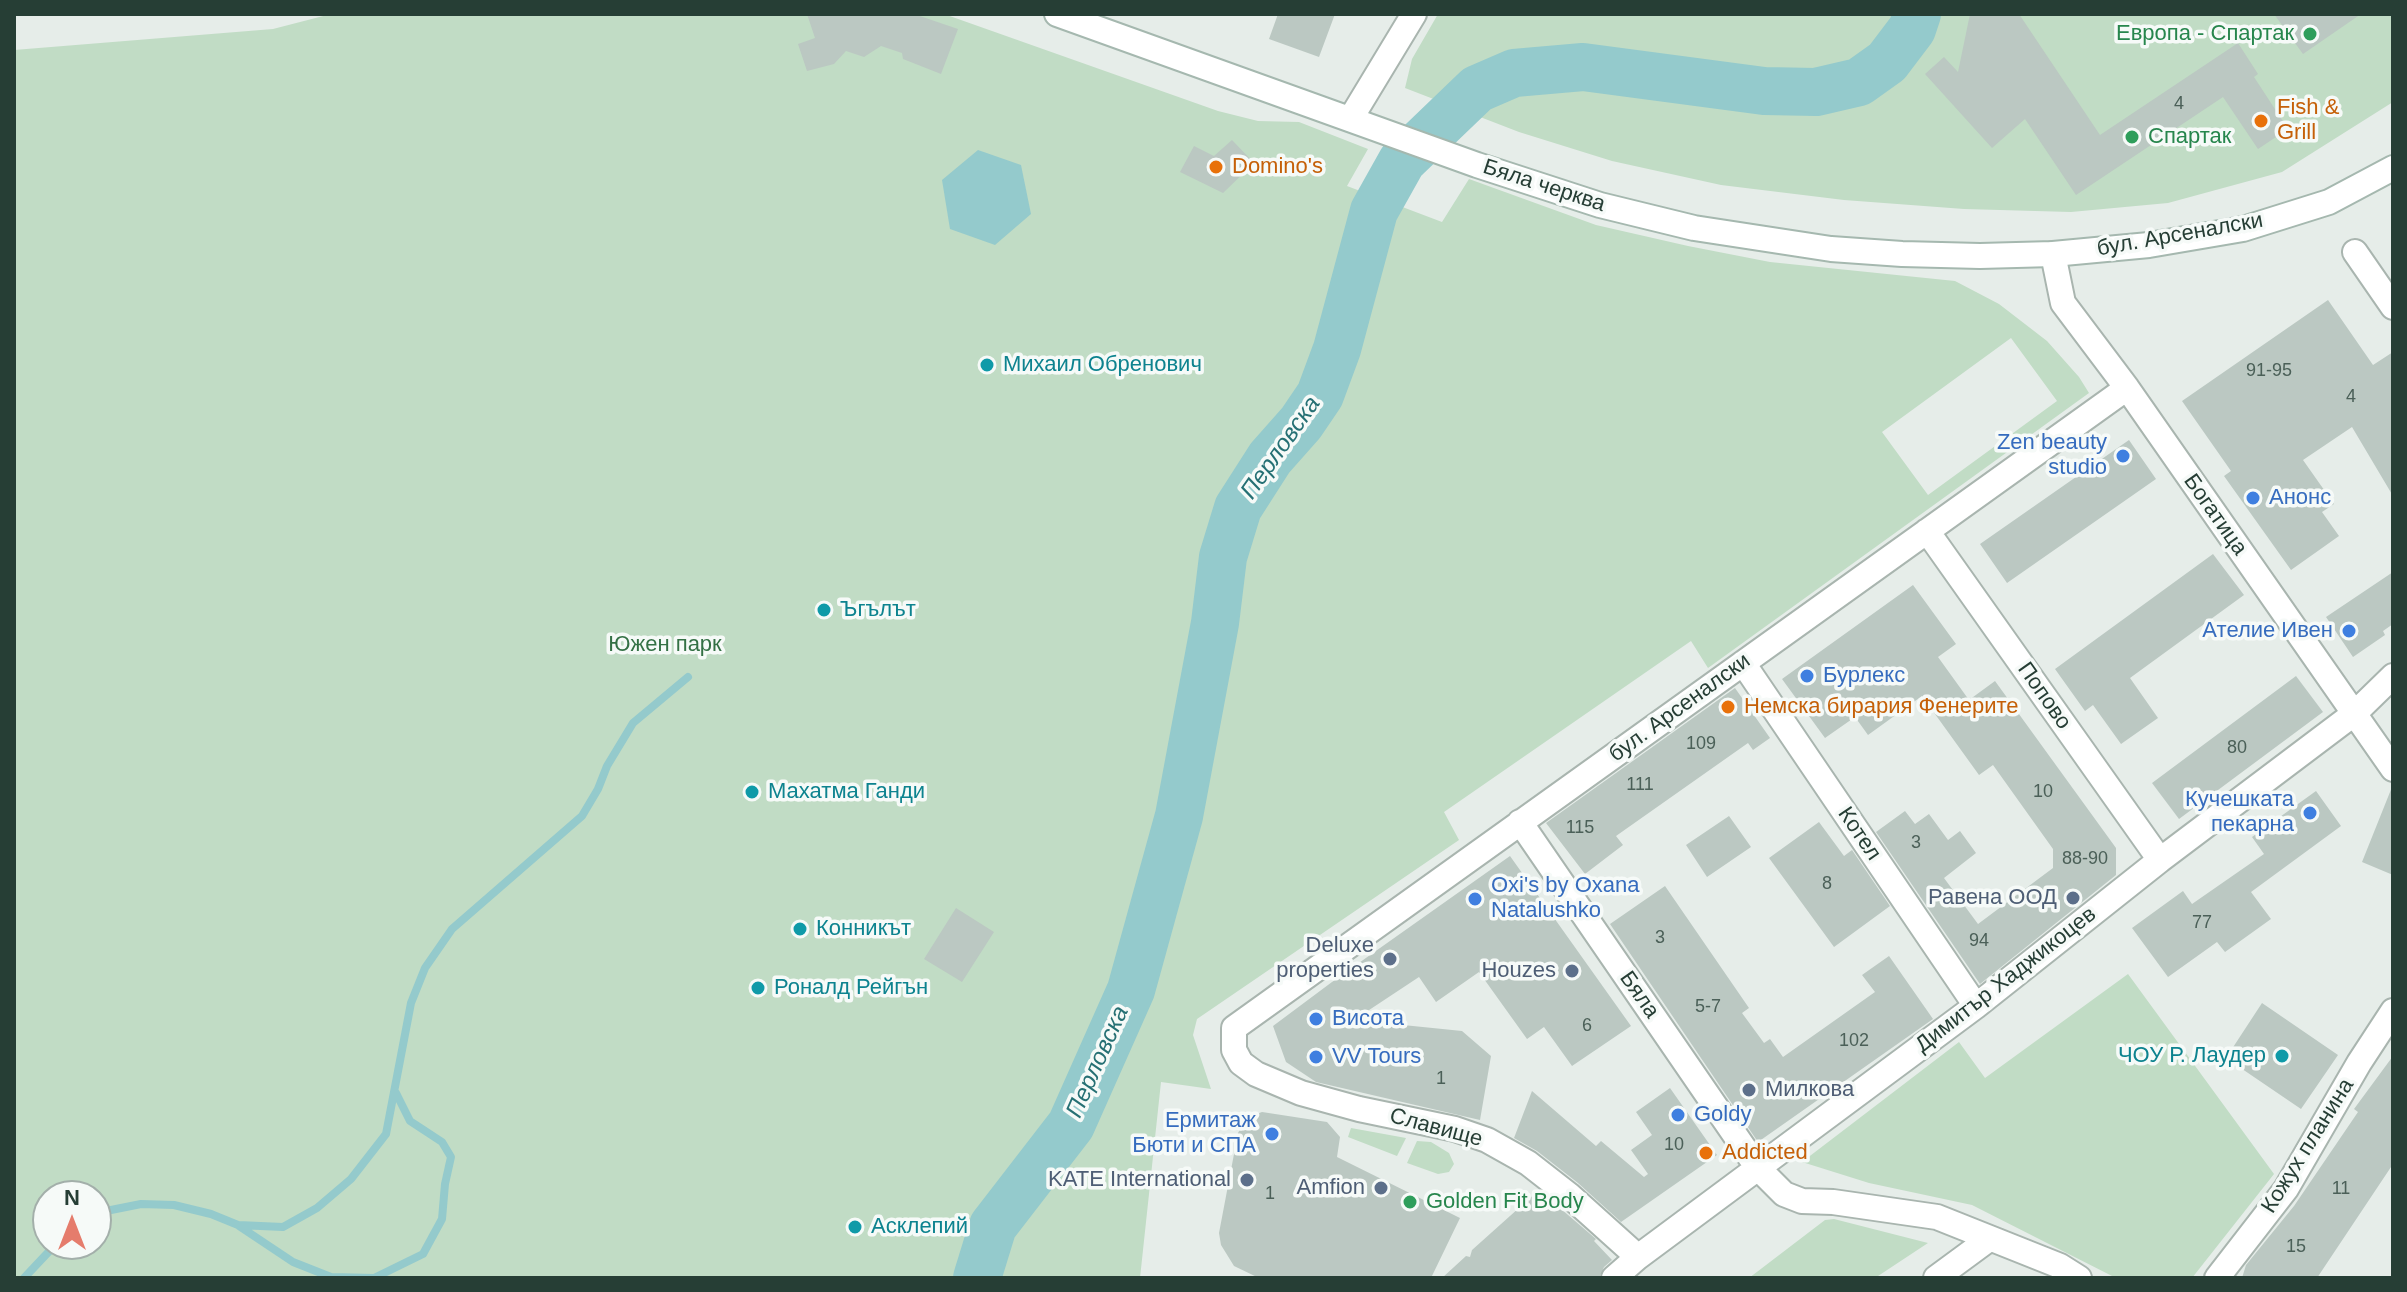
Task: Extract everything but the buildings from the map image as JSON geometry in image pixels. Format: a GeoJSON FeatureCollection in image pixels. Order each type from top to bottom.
{"type":"FeatureCollection","features":[{"type":"Feature","properties":{"kind":"street"},"geometry":{"type":"LineString","coordinates":[[1351,118],[1414,14]]}},
{"type":"Feature","properties":{"kind":"street","name":"Бяла черква"},"geometry":{"type":"LineString","coordinates":[[1072,16],[1477,165],[1600,205],[1694,228],[1831,249],[1902,254],[2053,254]]}},
{"type":"Feature","properties":{"kind":"street","name":"бул. Арсеналски"},"geometry":{"type":"LineString","coordinates":[[2053,254],[2149,245],[2243,229],[2329,202],[2393,168]]}},
{"type":"Feature","properties":{"kind":"street"},"geometry":{"type":"LineString","coordinates":[[2355,252],[2393,307]]}},
{"type":"Feature","properties":{"kind":"street","name":"Богатица"},"geometry":{"type":"LineString","coordinates":[[2053,254],[2063,303],[2127,388],[2393,769]]}},
{"type":"Feature","properties":{"kind":"street","name":"бул. Арсеналски"},"geometry":{"type":"LineString","coordinates":[[1234,1028],[2127,388]]}},
{"type":"Feature","properties":{"kind":"street","name":"Попово"},"geometry":{"type":"LineString","coordinates":[[1927,531],[2160,860]]}},
{"type":"Feature","properties":{"kind":"street","name":"Котел"},"geometry":{"type":"LineString","coordinates":[[1743,663],[1976,1006]]}},
{"type":"Feature","properties":{"kind":"street","name":"Димитър Хаджикоцев"},"geometry":{"type":"LineString","coordinates":[[1614,1278],[1757,1167],[1976,1006],[2160,860],[2355,713],[2393,676]]}},
{"type":"Feature","properties":{"kind":"street","name":"Бяла"},"geometry":{"type":"LineString","coordinates":[[1520,822],[1757,1167]]}},
{"type":"Feature","properties":{"kind":"street","name":"Кожух планина"},"geometry":{"type":"LineString","coordinates":[[2217,1278],[2286,1189],[2393,1011]]}},
{"type":"Feature","properties":{"kind":"street","name":"Славище"},"geometry":{"type":"LineString","coordinates":[[1234,1028],[1234,1050],[1241,1063],[1256,1074],[1301,1093],[1455,1129],[1487,1140],[1528,1163],[1638,1257]]}},
{"type":"Feature","properties":{"kind":"street"},"geometry":{"type":"LineString","coordinates":[[1757,1167],[1784,1194],[1802,1201],[1833,1202],[1937,1217],[2060,1266],[2079,1278]]}},
{"type":"Feature","properties":{"kind":"street"},"geometry":{"type":"LineString","coordinates":[[1936,1278],[1989,1239]]}},
{"type":"Feature","properties":{"kind":"green space","name":"Южен парк"},"geometry":{"type":"Polygon","coordinates":[[[331,14],[944,14],[1218,111],[1258,121],[1299,122],[1368,149],[1347,186],[1442,222],[1469,179],[1596,225],[1688,246],[1770,262],[1955,281],[1999,304],[2047,341],[2089,393],[1708,668],[1691,641],[1444,812],[1459,840],[1197,1019],[1193,1035],[1211,1089],[1161,1082],[1140,1278],[14,1278],[14,50],[273,29],[331,14]],[[2011,338],[1882,432],[1928,495],[2057,401],[2011,338]]]}},
{"type":"Feature","properties":{"kind":"green space"},"geometry":{"type":"Polygon","coordinates":[[[1438,14],[2393,14],[2393,102],[2282,172],[2168,203],[2071,212],[1964,209],[1844,200],[1721,185],[1612,161],[1519,132],[1405,88],[1412,59],[1438,14]]]}},
{"type":"Feature","properties":{"kind":"green space"},"geometry":{"type":"Polygon","coordinates":[[[2128,974],[2274,1174],[2192,1278],[2116,1278],[1972,1205],[1869,1183],[1802,1162],[1959,1042],[1985,1078],[2128,974]]]}},
{"type":"Feature","properties":{"kind":"green space"},"geometry":{"type":"Polygon","coordinates":[[[1351,1128],[1406,1138],[1397,1156],[1348,1137],[1351,1128]]]}},
{"type":"Feature","properties":{"kind":"green space"},"geometry":{"type":"Polygon","coordinates":[[[1417,1141],[1431,1142],[1449,1153],[1454,1164],[1449,1172],[1438,1174],[1407,1163],[1417,1141]]]}},
{"type":"Feature","properties":{"kind":"green space"},"geometry":{"type":"Polygon","coordinates":[[[1834,1219],[1928,1243],[1875,1278],[1749,1278],[1825,1220],[1834,1219]]]}},
{"type":"Feature","properties":{"kind":"water"},"geometry":{"type":"Polygon","coordinates":[[[978,150],[1021,165],[1031,214],[995,245],[950,229],[942,180],[978,150]]]}},
{"type":"Feature","properties":{"kind":"waterway","name":"Перловска"},"geometry":{"type":"LineString","coordinates":[[977,1278],[993,1226],[1071,1125],[1131,990],[1179,816],[1215,623],[1223,557],[1238,508],[1270,458],[1301,423],[1320,395],[1337,349],[1374,211],[1402,161],[1477,89],[1514,73],[1583,67],[1764,91],[1816,92],[1859,82],[1887,62],[1912,29],[1917,14]]}},
{"type":"Feature","properties":{"kind":"waterway"},"geometry":{"type":"LineString","coordinates":[[112,1210],[141,1204],[174,1205],[211,1214],[238,1225],[283,1227],[317,1208],[351,1179],[386,1134],[411,1003],[425,968],[452,929],[582,816],[633,723],[688,677]]}},
{"type":"Feature","properties":{"kind":"waterway"},"geometry":{"type":"LineString","coordinates":[[239,1226],[293,1262],[331,1277],[374,1278],[423,1254],[442,1219],[451,1157],[442,1142],[410,1121],[396,1093]]}},
{"type":"Feature","properties":{"kind":"waterway"},"geometry":{"type":"LineString","coordinates":[[24,1278],[41,1260]]}},
{"type":"Feature","properties":{"kind":"place","name":"Европа - Спартак"},"geometry":{"type":"Point","coordinates":[2310,34]}},
{"type":"Feature","properties":{"kind":"place","name":"Fish & Grill"},"geometry":{"type":"Point","coordinates":[2261,121]}},
{"type":"Feature","properties":{"kind":"place","name":"Спартак"},"geometry":{"type":"Point","coordinates":[2132,137]}},
{"type":"Feature","properties":{"kind":"place","name":"Domino's"},"geometry":{"type":"Point","coordinates":[1216,167]}},
{"type":"Feature","properties":{"kind":"place","name":"Михаил Обренович"},"geometry":{"type":"Point","coordinates":[987,365]}},
{"type":"Feature","properties":{"kind":"place","name":"Zen beauty studio"},"geometry":{"type":"Point","coordinates":[2123,456]}},
{"type":"Feature","properties":{"kind":"place","name":"Анонс"},"geometry":{"type":"Point","coordinates":[2253,498]}},
{"type":"Feature","properties":{"kind":"place","name":"Ъгълът"},"geometry":{"type":"Point","coordinates":[824,610]}},
{"type":"Feature","properties":{"kind":"place","name":"Ателие Ивен"},"geometry":{"type":"Point","coordinates":[2349,631]}},
{"type":"Feature","properties":{"kind":"place","name":"Бурлекс"},"geometry":{"type":"Point","coordinates":[1807,676]}},
{"type":"Feature","properties":{"kind":"place","name":"Немска бирария Фенерите"},"geometry":{"type":"Point","coordinates":[1728,707]}},
{"type":"Feature","properties":{"kind":"place","name":"Махатма Ганди"},"geometry":{"type":"Point","coordinates":[752,792]}},
{"type":"Feature","properties":{"kind":"place","name":"Кучешката пекарна"},"geometry":{"type":"Point","coordinates":[2310,813]}},
{"type":"Feature","properties":{"kind":"place","name":"Равена ООД"},"geometry":{"type":"Point","coordinates":[2073,898]}},
{"type":"Feature","properties":{"kind":"place","name":"Oxi's by Oxana Natalushko"},"geometry":{"type":"Point","coordinates":[1475,899]}},
{"type":"Feature","properties":{"kind":"place","name":"Конникът"},"geometry":{"type":"Point","coordinates":[800,929]}},
{"type":"Feature","properties":{"kind":"place","name":"Deluxe properties"},"geometry":{"type":"Point","coordinates":[1390,959]}},
{"type":"Feature","properties":{"kind":"place","name":"Houzes"},"geometry":{"type":"Point","coordinates":[1572,971]}},
{"type":"Feature","properties":{"kind":"place","name":"Роналд Рейгън"},"geometry":{"type":"Point","coordinates":[758,988]}},
{"type":"Feature","properties":{"kind":"place","name":"Висота"},"geometry":{"type":"Point","coordinates":[1316,1019]}},
{"type":"Feature","properties":{"kind":"place","name":"ЧОУ Р. Лаудер"},"geometry":{"type":"Point","coordinates":[2282,1056]}},
{"type":"Feature","properties":{"kind":"place","name":"VV Tours"},"geometry":{"type":"Point","coordinates":[1316,1057]}},
{"type":"Feature","properties":{"kind":"place","name":"Милкова"},"geometry":{"type":"Point","coordinates":[1749,1090]}},
{"type":"Feature","properties":{"kind":"place","name":"Goldy"},"geometry":{"type":"Point","coordinates":[1678,1115]}},
{"type":"Feature","properties":{"kind":"place","name":"Ермитаж Бюти и СПА"},"geometry":{"type":"Point","coordinates":[1272,1134]}},
{"type":"Feature","properties":{"kind":"place","name":"Addicted"},"geometry":{"type":"Point","coordinates":[1706,1153]}},
{"type":"Feature","properties":{"kind":"place","name":"KATE International"},"geometry":{"type":"Point","coordinates":[1247,1180]}},
{"type":"Feature","properties":{"kind":"place","name":"Amfion"},"geometry":{"type":"Point","coordinates":[1381,1188]}},
{"type":"Feature","properties":{"kind":"place","name":"Golden Fit Body"},"geometry":{"type":"Point","coordinates":[1410,1202]}},
{"type":"Feature","properties":{"kind":"place","name":"Асклепий"},"geometry":{"type":"Point","coordinates":[855,1227]}}]}
